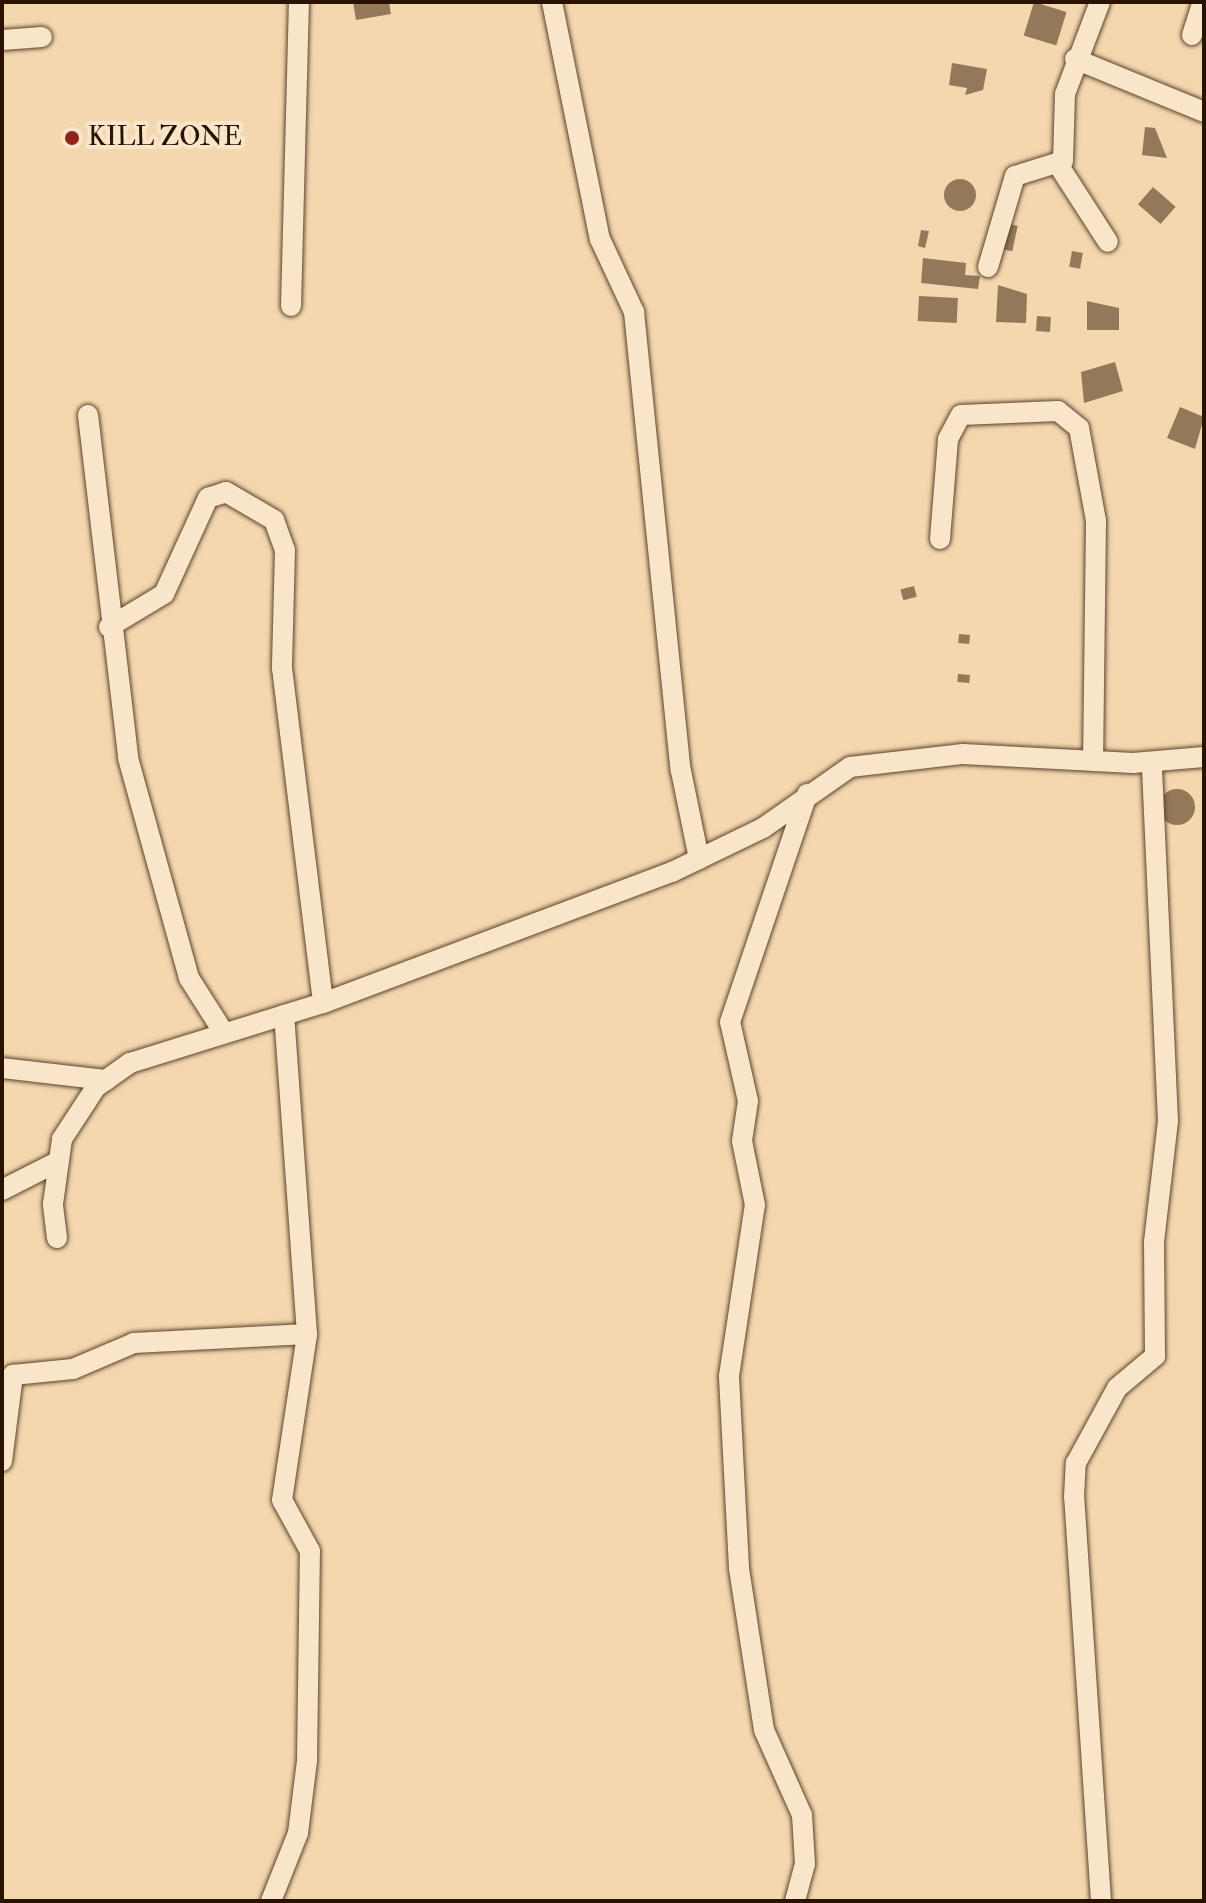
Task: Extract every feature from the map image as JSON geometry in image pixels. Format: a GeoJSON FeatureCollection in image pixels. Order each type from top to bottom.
{"type":"FeatureCollection","features":[{"type":"Feature","properties":{"kind":"street"},"geometry":{"type":"LineString","coordinates":[[291,306],[299,2]]}},
{"type":"Feature","properties":{"kind":"street"},"geometry":{"type":"LineString","coordinates":[[552,2],[600,239],[633,303],[681,771],[699,859]]}},
{"type":"Feature","properties":{"kind":"street"},"geometry":{"type":"LineString","coordinates":[[1100,2],[1075,59],[1059,166],[1108,242]]}},
{"type":"Feature","properties":{"kind":"street"},"geometry":{"type":"LineString","coordinates":[[1192,35],[1203,2]]}},
{"type":"Feature","properties":{"kind":"street"},"geometry":{"type":"LineString","coordinates":[[2,40],[42,37]]}},
{"type":"Feature","properties":{"kind":"street"},"geometry":{"type":"LineString","coordinates":[[1075,59],[1204,112]]}},
{"type":"Feature","properties":{"kind":"street"},"geometry":{"type":"LineString","coordinates":[[988,267],[1018,171],[1059,166]]}},
{"type":"Feature","properties":{"kind":"street"},"geometry":{"type":"LineString","coordinates":[[940,539],[948,439],[961,415],[1058,411],[1079,428],[1096,521],[1093,761]]}},
{"type":"Feature","properties":{"kind":"street"},"geometry":{"type":"LineString","coordinates":[[88,415],[109,627],[128,758],[156,875],[189,978],[224,1033]]}},
{"type":"Feature","properties":{"kind":"street"},"geometry":{"type":"LineString","coordinates":[[109,627],[164,594],[208,498],[226,492],[274,520],[285,550],[282,668],[323,1003]]}},
{"type":"Feature","properties":{"kind":"street"},"geometry":{"type":"LineString","coordinates":[[57,1238],[57,1162],[62,1139],[106,1080],[130,1063],[323,1003],[699,859],[763,828],[807,794],[850,767],[877,760],[963,754],[1152,762],[1204,757]]}},
{"type":"Feature","properties":{"kind":"street"},"geometry":{"type":"LineString","coordinates":[[1101,1901],[1074,1497],[1076,1463],[1117,1388],[1155,1356],[1154,1242],[1168,1121],[1152,762]]}},
{"type":"Feature","properties":{"kind":"street"},"geometry":{"type":"LineString","coordinates":[[795,1901],[805,1864],[802,1815],[764,1730],[739,1568],[729,1376],[755,1205],[742,1141],[748,1101],[730,1022],[807,794]]}},
{"type":"Feature","properties":{"kind":"street"},"geometry":{"type":"LineString","coordinates":[[271,1901],[298,1833],[307,1761],[310,1551],[282,1500],[307,1334],[284,1015]]}},
{"type":"Feature","properties":{"kind":"street"},"geometry":{"type":"LineString","coordinates":[[2,1068],[106,1080]]}},
{"type":"Feature","properties":{"kind":"street"},"geometry":{"type":"LineString","coordinates":[[2,1190],[57,1162]]}},
{"type":"Feature","properties":{"kind":"street"},"geometry":{"type":"LineString","coordinates":[[2,1461],[7,1375],[73,1369],[134,1343],[307,1334]]}},
{"type":"Feature","properties":{"kind":"building"},"geometry":{"type":"Polygon","coordinates":[[[353,2],[389,2],[391,14],[356,20],[353,2]]]}},
{"type":"Feature","properties":{"kind":"building"},"geometry":{"type":"Polygon","coordinates":[[[1034,2],[1067,12],[1056,45],[1024,35],[1034,2]]]}},
{"type":"Feature","properties":{"kind":"building"},"geometry":{"type":"Polygon","coordinates":[[[952,63],[987,69],[983,90],[965,95],[967,88],[949,85],[952,63]]]}},
{"type":"Feature","properties":{"kind":"building"},"geometry":{"type":"Polygon","coordinates":[[[1145,127],[1155,128],[1167,158],[1142,155],[1145,127]]]}},
{"type":"Feature","properties":{"kind":"building"},"geometry":{"type":"Polygon","coordinates":[[[960,179],[971,184],[976,195],[971,206],[960,211],[949,206],[944,195],[949,184],[960,179]]]}},
{"type":"Feature","properties":{"kind":"building"},"geometry":{"type":"Polygon","coordinates":[[[1153,187],[1176,207],[1161,224],[1138,204],[1153,187]]]}},
{"type":"Feature","properties":{"kind":"building"},"geometry":{"type":"Polygon","coordinates":[[[1004,223],[1018,226],[1012,251],[999,248],[1004,223]]]}},
{"type":"Feature","properties":{"kind":"building"},"geometry":{"type":"Polygon","coordinates":[[[921,230],[929,231],[925,248],[918,246],[921,230]]]}},
{"type":"Feature","properties":{"kind":"building"},"geometry":{"type":"Polygon","coordinates":[[[1072,251],[1083,253],[1080,269],[1069,267],[1072,251]]]}},
{"type":"Feature","properties":{"kind":"building"},"geometry":{"type":"Polygon","coordinates":[[[923,258],[966,263],[965,275],[980,276],[978,289],[921,283],[923,258]]]}},
{"type":"Feature","properties":{"kind":"building"},"geometry":{"type":"Polygon","coordinates":[[[998,285],[1027,294],[1026,323],[996,322],[998,285]]]}},
{"type":"Feature","properties":{"kind":"building"},"geometry":{"type":"Polygon","coordinates":[[[919,296],[958,298],[957,323],[918,321],[919,296]]]}},
{"type":"Feature","properties":{"kind":"building"},"geometry":{"type":"Polygon","coordinates":[[[1087,301],[1119,308],[1119,330],[1087,330],[1087,301]]]}},
{"type":"Feature","properties":{"kind":"building"},"geometry":{"type":"Polygon","coordinates":[[[1037,316],[1051,317],[1050,332],[1036,331],[1037,316]]]}},
{"type":"Feature","properties":{"kind":"building"},"geometry":{"type":"Polygon","coordinates":[[[1115,362],[1123,391],[1084,403],[1081,372],[1115,362]]]}},
{"type":"Feature","properties":{"kind":"building"},"geometry":{"type":"Polygon","coordinates":[[[1180,407],[1204,417],[1195,449],[1167,438],[1180,407]]]}},
{"type":"Feature","properties":{"kind":"building"},"geometry":{"type":"Polygon","coordinates":[[[914,586],[917,597],[903,600],[900,590],[914,586]]]}},
{"type":"Feature","properties":{"kind":"building"},"geometry":{"type":"Polygon","coordinates":[[[959,634],[970,635],[969,644],[958,643],[959,634]]]}},
{"type":"Feature","properties":{"kind":"building"},"geometry":{"type":"Polygon","coordinates":[[[958,674],[970,675],[969,683],[957,682],[958,674]]]}},
{"type":"Feature","properties":{"kind":"building"},"geometry":{"type":"Polygon","coordinates":[[[1177,789],[1190,794],[1195,807],[1190,820],[1177,825],[1164,820],[1159,807],[1164,794],[1177,789]]]}},
{"type":"Feature","properties":{"kind":"place","name":"KILL ZONE"},"geometry":{"type":"Point","coordinates":[72,138]}}]}
